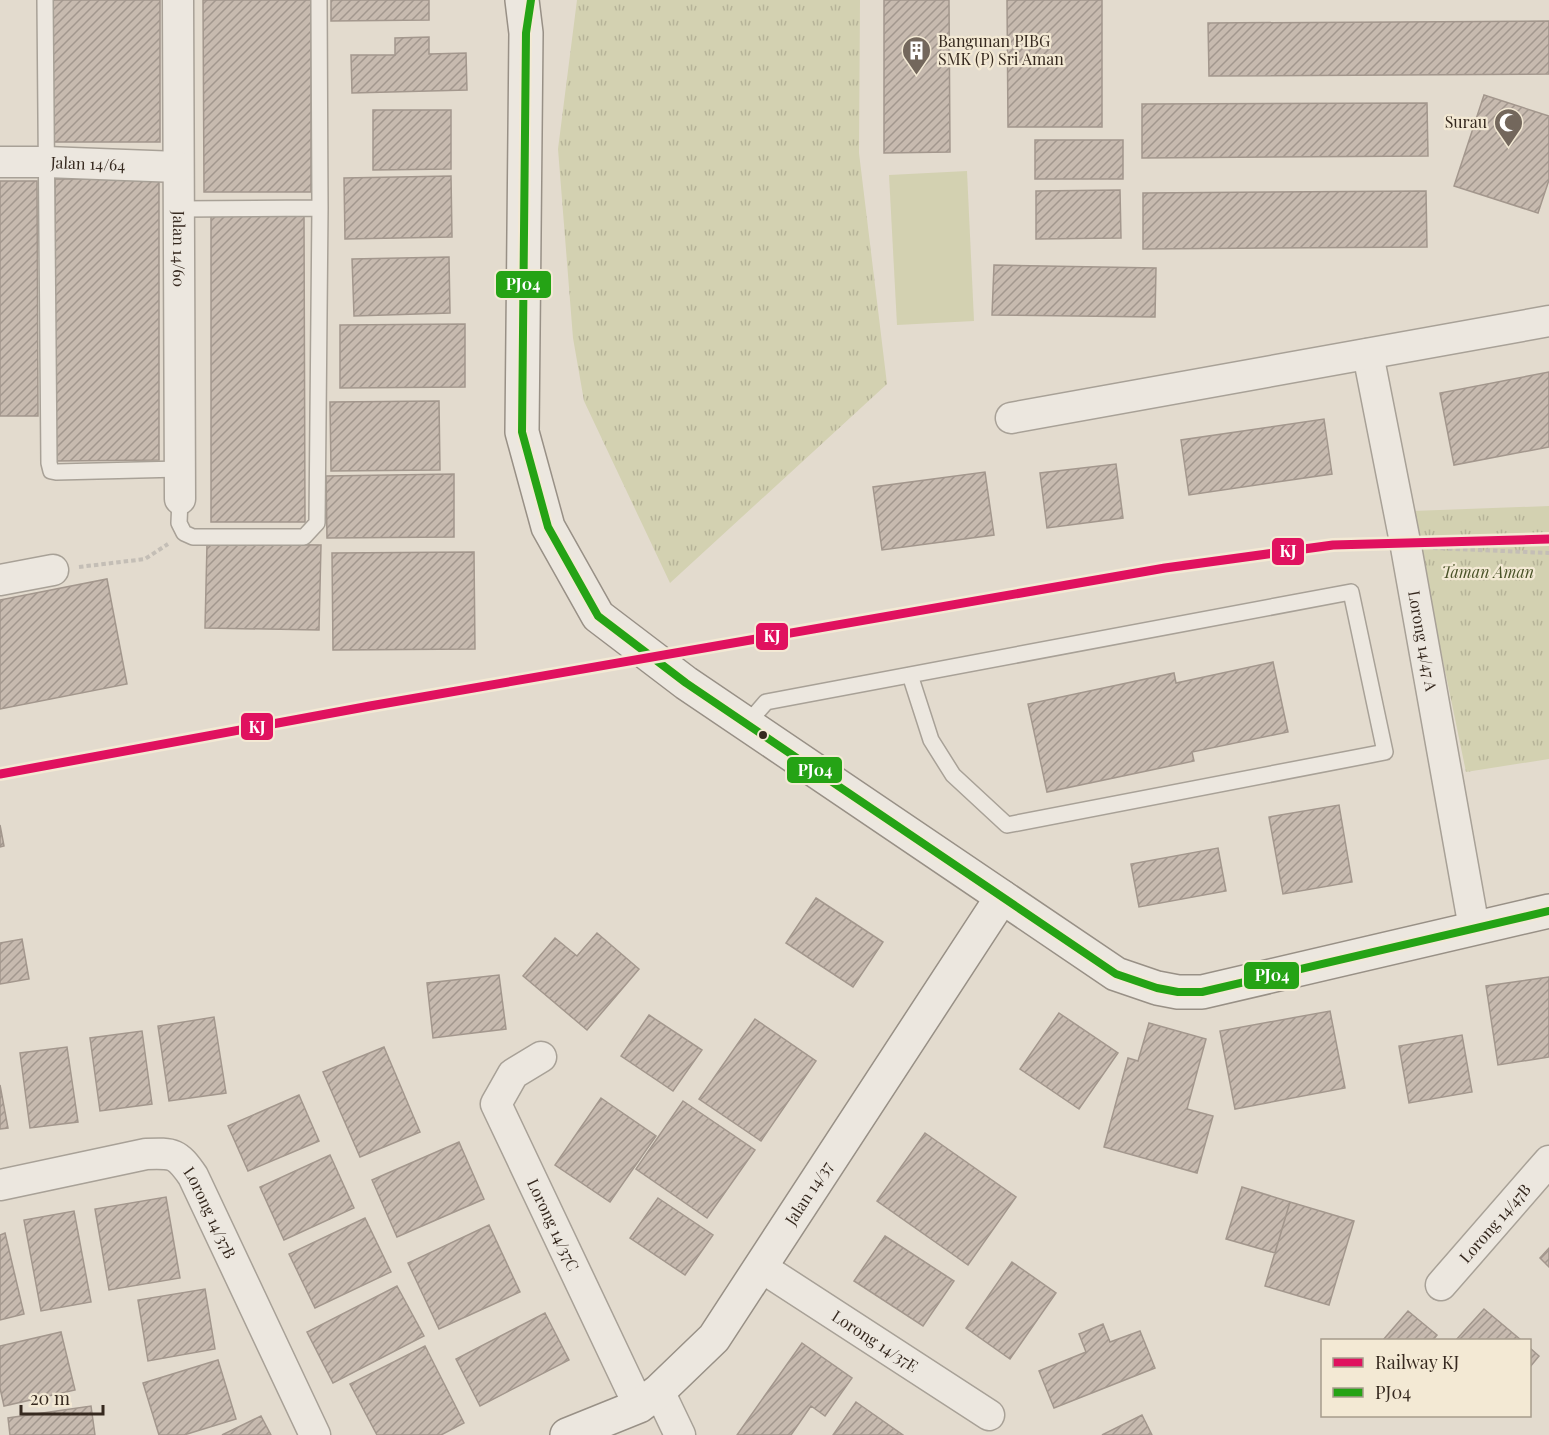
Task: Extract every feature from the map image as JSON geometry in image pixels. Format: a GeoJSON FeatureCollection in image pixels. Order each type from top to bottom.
{"type":"FeatureCollection","features":[{"type":"Feature","properties":{"kind":"street","name":"Jalan 14/60"},"geometry":{"type":"LineString","coordinates":[[178,0],[180,499]]}},
{"type":"Feature","properties":{"kind":"street"},"geometry":{"type":"LineString","coordinates":[[522,0],[526,33],[522,432],[548,527],[598,616],[686,682],[1116,974],[1157,988],[1178,992],[1203,992],[1549,910]]}},
{"type":"Feature","properties":{"kind":"street"},"geometry":{"type":"LineString","coordinates":[[526,33],[531,0]]}},
{"type":"Feature","properties":{"kind":"street","name":"Jalan 14/64"},"geometry":{"type":"LineString","coordinates":[[0,162],[178,167]]}},
{"type":"Feature","properties":{"kind":"street"},"geometry":{"type":"LineString","coordinates":[[1011,418],[1549,321]]}},
{"type":"Feature","properties":{"kind":"street","name":"Lorong 14/47 A"},"geometry":{"type":"LineString","coordinates":[[1368,354],[1406,548],[1474,928]]}},
{"type":"Feature","properties":{"kind":"street"},"geometry":{"type":"LineString","coordinates":[[0,580],[53,570]]}},
{"type":"Feature","properties":{"kind":"street","name":"Jalan 14/37"},"geometry":{"type":"LineString","coordinates":[[567,1435],[649,1398],[714,1338],[1002,897]]}},
{"type":"Feature","properties":{"kind":"street","name":"Lorong 14/37C"},"geometry":{"type":"LineString","coordinates":[[541,1057],[513,1074],[496,1104],[649,1398]]}},
{"type":"Feature","properties":{"kind":"street","name":"Lorong 14/37B"},"geometry":{"type":"LineString","coordinates":[[0,1185],[146,1154],[162,1153],[174,1155],[182,1160],[193,1176],[315,1435]]}},
{"type":"Feature","properties":{"kind":"street","name":"Lorong 14/47B"},"geometry":{"type":"LineString","coordinates":[[1441,1285],[1549,1161]]}},
{"type":"Feature","properties":{"kind":"street","name":"Lorong 14/37E"},"geometry":{"type":"LineString","coordinates":[[761,1267],[989,1415]]}},
{"type":"Feature","properties":{"kind":"street"},"geometry":{"type":"LineString","coordinates":[[649,1398],[680,1435]]}},
{"type":"Feature","properties":{"kind":"lane"},"geometry":{"type":"LineString","coordinates":[[45,0],[49,463],[51,471],[180,469]]}},
{"type":"Feature","properties":{"kind":"lane"},"geometry":{"type":"LineString","coordinates":[[180,499],[179,524],[184,533],[193,537],[304,537],[317,523],[319,0]]}},
{"type":"Feature","properties":{"kind":"lane"},"geometry":{"type":"LineString","coordinates":[[179,209],[320,208]]}},
{"type":"Feature","properties":{"kind":"lane"},"geometry":{"type":"LineString","coordinates":[[747,724],[766,702],[1351,592],[1385,752],[1007,825],[953,775],[931,740],[910,675]]}},
{"type":"Feature","properties":{"kind":"path"},"geometry":{"type":"LineString","coordinates":[[53,570],[146,559],[184,533]]}},
{"type":"Feature","properties":{"kind":"path"},"geometry":{"type":"LineString","coordinates":[[1406,548],[1549,553]]}},
{"type":"Feature","properties":{"kind":"green space"},"geometry":{"type":"Polygon","coordinates":[[[577,0],[860,0],[859,153],[887,384],[670,583],[584,401],[573,338],[558,149],[577,0]]]}},
{"type":"Feature","properties":{"kind":"green space"},"geometry":{"type":"Polygon","coordinates":[[[967,171],[974,321],[897,325],[889,175],[967,171]]]}},
{"type":"Feature","properties":{"kind":"green space","name":"Taman Aman"},"geometry":{"type":"Polygon","coordinates":[[[1549,506],[1549,759],[1466,772],[1412,511],[1549,506]]]}},
{"type":"Feature","properties":{"kind":"building"},"geometry":{"type":"Polygon","coordinates":[[[53,0],[160,0],[160,142],[53,142],[53,0]]]}},
{"type":"Feature","properties":{"kind":"building"},"geometry":{"type":"Polygon","coordinates":[[[203,0],[311,0],[311,192],[204,192],[203,0]]]}},
{"type":"Feature","properties":{"kind":"building"},"geometry":{"type":"Polygon","coordinates":[[[331,0],[429,0],[429,20],[331,21],[331,0]]]}},
{"type":"Feature","properties":{"kind":"building","name":"Bangunan PIBG SMK (P) Sri Aman"},"geometry":{"type":"Polygon","coordinates":[[[884,0],[949,0],[950,152],[884,153],[884,0]]]}},
{"type":"Feature","properties":{"kind":"building"},"geometry":{"type":"Polygon","coordinates":[[[1007,0],[1102,0],[1102,127],[1008,127],[1007,0]]]}},
{"type":"Feature","properties":{"kind":"building"},"geometry":{"type":"Polygon","coordinates":[[[1549,21],[1549,74],[1209,76],[1208,23],[1549,21]]]}},
{"type":"Feature","properties":{"kind":"building"},"geometry":{"type":"Polygon","coordinates":[[[429,37],[429,54],[466,53],[467,90],[352,93],[351,55],[395,55],[395,38],[429,37]]]}},
{"type":"Feature","properties":{"kind":"building","name":"Surau"},"geometry":{"type":"Polygon","coordinates":[[[1484,95],[1549,116],[1549,180],[1538,213],[1454,186],[1484,95]]]}},
{"type":"Feature","properties":{"kind":"building"},"geometry":{"type":"Polygon","coordinates":[[[1427,103],[1428,156],[1142,158],[1142,104],[1427,103]]]}},
{"type":"Feature","properties":{"kind":"building"},"geometry":{"type":"Polygon","coordinates":[[[373,110],[451,110],[451,169],[373,170],[373,110]]]}},
{"type":"Feature","properties":{"kind":"building"},"geometry":{"type":"Polygon","coordinates":[[[1035,140],[1123,140],[1123,179],[1035,179],[1035,140]]]}},
{"type":"Feature","properties":{"kind":"building"},"geometry":{"type":"Polygon","coordinates":[[[451,176],[452,237],[345,239],[344,178],[451,176]]]}},
{"type":"Feature","properties":{"kind":"building"},"geometry":{"type":"Polygon","coordinates":[[[55,179],[159,179],[159,460],[55,461],[55,179]]]}},
{"type":"Feature","properties":{"kind":"building"},"geometry":{"type":"Polygon","coordinates":[[[0,181],[37,181],[38,416],[0,416],[0,181]]]}},
{"type":"Feature","properties":{"kind":"building"},"geometry":{"type":"Polygon","coordinates":[[[1120,190],[1121,238],[1036,239],[1036,191],[1120,190]]]}},
{"type":"Feature","properties":{"kind":"building"},"geometry":{"type":"Polygon","coordinates":[[[1426,191],[1427,247],[1143,249],[1143,193],[1426,191]]]}},
{"type":"Feature","properties":{"kind":"building"},"geometry":{"type":"Polygon","coordinates":[[[211,214],[304,214],[305,522],[211,522],[211,214]]]}},
{"type":"Feature","properties":{"kind":"building"},"geometry":{"type":"Polygon","coordinates":[[[449,257],[450,313],[354,316],[352,259],[449,257]]]}},
{"type":"Feature","properties":{"kind":"building"},"geometry":{"type":"Polygon","coordinates":[[[994,265],[1156,268],[1155,317],[992,315],[994,265]]]}},
{"type":"Feature","properties":{"kind":"building"},"geometry":{"type":"Polygon","coordinates":[[[465,324],[465,387],[340,388],[340,325],[465,324]]]}},
{"type":"Feature","properties":{"kind":"building"},"geometry":{"type":"Polygon","coordinates":[[[1549,372],[1549,447],[1454,465],[1440,393],[1549,372]]]}},
{"type":"Feature","properties":{"kind":"building"},"geometry":{"type":"Polygon","coordinates":[[[439,401],[440,470],[331,471],[330,402],[439,401]]]}},
{"type":"Feature","properties":{"kind":"building"},"geometry":{"type":"Polygon","coordinates":[[[1324,419],[1332,474],[1189,495],[1181,440],[1324,419]]]}},
{"type":"Feature","properties":{"kind":"building"},"geometry":{"type":"Polygon","coordinates":[[[1116,464],[1123,518],[1047,528],[1040,473],[1116,464]]]}},
{"type":"Feature","properties":{"kind":"building"},"geometry":{"type":"Polygon","coordinates":[[[985,472],[994,535],[882,550],[873,487],[985,472]]]}},
{"type":"Feature","properties":{"kind":"building"},"geometry":{"type":"Polygon","coordinates":[[[454,474],[454,537],[327,538],[326,476],[454,474]]]}},
{"type":"Feature","properties":{"kind":"building"},"geometry":{"type":"Polygon","coordinates":[[[207,544],[321,545],[319,630],[205,628],[207,544]]]}},
{"type":"Feature","properties":{"kind":"building"},"geometry":{"type":"Polygon","coordinates":[[[474,552],[475,649],[333,650],[332,553],[474,552]]]}},
{"type":"Feature","properties":{"kind":"building"},"geometry":{"type":"Polygon","coordinates":[[[107,579],[127,684],[0,709],[0,600],[107,579]]]}},
{"type":"Feature","properties":{"kind":"building"},"geometry":{"type":"Polygon","coordinates":[[[1273,662],[1288,732],[1192,752],[1194,761],[1047,792],[1028,704],[1174,673],[1176,683],[1273,662]]]}},
{"type":"Feature","properties":{"kind":"building"},"geometry":{"type":"Polygon","coordinates":[[[1339,805],[1352,882],[1283,894],[1269,817],[1339,805]]]}},
{"type":"Feature","properties":{"kind":"building"},"geometry":{"type":"Polygon","coordinates":[[[0,825],[4,846],[0,847],[0,825]]]}},
{"type":"Feature","properties":{"kind":"building"},"geometry":{"type":"Polygon","coordinates":[[[1218,848],[1226,891],[1139,907],[1131,864],[1218,848]]]}},
{"type":"Feature","properties":{"kind":"building"},"geometry":{"type":"Polygon","coordinates":[[[816,898],[883,942],[853,987],[786,943],[816,898]]]}},
{"type":"Feature","properties":{"kind":"building"},"geometry":{"type":"Polygon","coordinates":[[[597,933],[639,969],[587,1030],[523,976],[555,938],[577,956],[597,933]]]}},
{"type":"Feature","properties":{"kind":"building"},"geometry":{"type":"Polygon","coordinates":[[[22,939],[29,979],[0,984],[0,943],[22,939]]]}},
{"type":"Feature","properties":{"kind":"building"},"geometry":{"type":"Polygon","coordinates":[[[499,975],[506,1029],[433,1038],[427,983],[499,975]]]}},
{"type":"Feature","properties":{"kind":"building"},"geometry":{"type":"Polygon","coordinates":[[[1549,977],[1549,1057],[1498,1065],[1486,986],[1549,977]]]}},
{"type":"Feature","properties":{"kind":"building"},"geometry":{"type":"Polygon","coordinates":[[[1330,1011],[1345,1088],[1235,1109],[1220,1031],[1330,1011]]]}},
{"type":"Feature","properties":{"kind":"building"},"geometry":{"type":"Polygon","coordinates":[[[1059,1013],[1118,1053],[1079,1109],[1020,1069],[1059,1013]]]}},
{"type":"Feature","properties":{"kind":"building"},"geometry":{"type":"Polygon","coordinates":[[[649,1015],[702,1050],[673,1091],[621,1056],[649,1015]]]}},
{"type":"Feature","properties":{"kind":"building"},"geometry":{"type":"Polygon","coordinates":[[[214,1017],[226,1093],[169,1101],[158,1026],[214,1017]]]}},
{"type":"Feature","properties":{"kind":"building"},"geometry":{"type":"Polygon","coordinates":[[[755,1019],[816,1061],[761,1141],[699,1099],[755,1019]]]}},
{"type":"Feature","properties":{"kind":"building"},"geometry":{"type":"Polygon","coordinates":[[[1149,1023],[1206,1039],[1187,1109],[1213,1116],[1197,1173],[1104,1147],[1128,1058],[1138,1061],[1149,1023]]]}},
{"type":"Feature","properties":{"kind":"building"},"geometry":{"type":"Polygon","coordinates":[[[142,1031],[152,1104],[100,1111],[90,1038],[142,1031]]]}},
{"type":"Feature","properties":{"kind":"building"},"geometry":{"type":"Polygon","coordinates":[[[1462,1035],[1472,1092],[1409,1103],[1399,1046],[1462,1035]]]}},
{"type":"Feature","properties":{"kind":"building"},"geometry":{"type":"Polygon","coordinates":[[[67,1047],[78,1122],[30,1128],[20,1053],[67,1047]]]}},
{"type":"Feature","properties":{"kind":"building"},"geometry":{"type":"Polygon","coordinates":[[[384,1047],[420,1132],[360,1157],[323,1072],[384,1047]]]}},
{"type":"Feature","properties":{"kind":"building"},"geometry":{"type":"Polygon","coordinates":[[[0,1085],[8,1128],[0,1129],[0,1085]]]}},
{"type":"Feature","properties":{"kind":"building"},"geometry":{"type":"Polygon","coordinates":[[[299,1095],[319,1141],[248,1171],[228,1126],[299,1095]]]}},
{"type":"Feature","properties":{"kind":"building"},"geometry":{"type":"Polygon","coordinates":[[[601,1098],[656,1136],[610,1202],[555,1165],[601,1098]]]}},
{"type":"Feature","properties":{"kind":"building"},"geometry":{"type":"Polygon","coordinates":[[[683,1101],[755,1150],[707,1218],[636,1169],[683,1101]]]}},
{"type":"Feature","properties":{"kind":"building"},"geometry":{"type":"Polygon","coordinates":[[[925,1133],[1016,1197],[968,1265],[877,1201],[925,1133]]]}},
{"type":"Feature","properties":{"kind":"building"},"geometry":{"type":"Polygon","coordinates":[[[459,1142],[484,1199],[397,1237],[372,1180],[459,1142]]]}},
{"type":"Feature","properties":{"kind":"building"},"geometry":{"type":"Polygon","coordinates":[[[330,1155],[354,1208],[284,1240],[260,1187],[330,1155]]]}},
{"type":"Feature","properties":{"kind":"building"},"geometry":{"type":"Polygon","coordinates":[[[1242,1187],[1290,1202],[1275,1253],[1226,1239],[1242,1187]]]}},
{"type":"Feature","properties":{"kind":"building"},"geometry":{"type":"Polygon","coordinates":[[[166,1197],[180,1278],[109,1290],[95,1209],[166,1197]]]}},
{"type":"Feature","properties":{"kind":"building"},"geometry":{"type":"Polygon","coordinates":[[[658,1198],[713,1235],[685,1275],[630,1238],[658,1198]]]}},
{"type":"Feature","properties":{"kind":"building"},"geometry":{"type":"Polygon","coordinates":[[[1290,1202],[1354,1221],[1329,1305],[1265,1286],[1290,1202]]]}},
{"type":"Feature","properties":{"kind":"building"},"geometry":{"type":"Polygon","coordinates":[[[74,1211],[91,1302],[41,1311],[24,1220],[74,1211]]]}},
{"type":"Feature","properties":{"kind":"building"},"geometry":{"type":"Polygon","coordinates":[[[365,1218],[391,1272],[315,1308],[289,1254],[365,1218]]]}},
{"type":"Feature","properties":{"kind":"building"},"geometry":{"type":"Polygon","coordinates":[[[489,1225],[520,1292],[439,1329],[408,1263],[489,1225]]]}},
{"type":"Feature","properties":{"kind":"building"},"geometry":{"type":"Polygon","coordinates":[[[5,1233],[24,1314],[0,1320],[0,1235],[5,1233]]]}},
{"type":"Feature","properties":{"kind":"building"},"geometry":{"type":"Polygon","coordinates":[[[885,1236],[954,1281],[923,1326],[854,1281],[885,1236]]]}},
{"type":"Feature","properties":{"kind":"building"},"geometry":{"type":"Polygon","coordinates":[[[1549,1248],[1549,1267],[1540,1258],[1549,1248]]]}},
{"type":"Feature","properties":{"kind":"building"},"geometry":{"type":"Polygon","coordinates":[[[1012,1262],[1056,1293],[1010,1359],[966,1328],[1012,1262]]]}},
{"type":"Feature","properties":{"kind":"building"},"geometry":{"type":"Polygon","coordinates":[[[397,1286],[424,1336],[333,1383],[307,1332],[397,1286]]]}},
{"type":"Feature","properties":{"kind":"building"},"geometry":{"type":"Polygon","coordinates":[[[205,1289],[215,1349],[148,1361],[138,1300],[205,1289]]]}},
{"type":"Feature","properties":{"kind":"building"},"geometry":{"type":"Polygon","coordinates":[[[1484,1309],[1520,1339],[1457,1339],[1484,1309]]]}},
{"type":"Feature","properties":{"kind":"building"},"geometry":{"type":"Polygon","coordinates":[[[1408,1311],[1437,1335],[1434,1339],[1384,1339],[1408,1311]]]}},
{"type":"Feature","properties":{"kind":"building"},"geometry":{"type":"Polygon","coordinates":[[[545,1313],[569,1360],[480,1406],[456,1359],[545,1313]]]}},
{"type":"Feature","properties":{"kind":"building"},"geometry":{"type":"Polygon","coordinates":[[[1103,1324],[1110,1342],[1140,1331],[1155,1368],[1054,1408],[1039,1371],[1086,1352],[1079,1334],[1103,1324]]]}},
{"type":"Feature","properties":{"kind":"building"},"geometry":{"type":"Polygon","coordinates":[[[61,1332],[75,1390],[4,1406],[0,1388],[0,1346],[61,1332]]]}},
{"type":"Feature","properties":{"kind":"building"},"geometry":{"type":"Polygon","coordinates":[[[802,1343],[852,1378],[825,1416],[811,1406],[791,1435],[737,1435],[802,1343]]]}},
{"type":"Feature","properties":{"kind":"building"},"geometry":{"type":"Polygon","coordinates":[[[425,1346],[464,1423],[441,1435],[377,1435],[350,1384],[425,1346]]]}},
{"type":"Feature","properties":{"kind":"building"},"geometry":{"type":"Polygon","coordinates":[[[1531,1349],[1539,1356],[1531,1366],[1531,1349]]]}},
{"type":"Feature","properties":{"kind":"building"},"geometry":{"type":"Polygon","coordinates":[[[218,1360],[236,1419],[184,1435],[159,1435],[143,1383],[218,1360]]]}},
{"type":"Feature","properties":{"kind":"building"},"geometry":{"type":"Polygon","coordinates":[[[856,1402],[903,1435],[833,1435],[856,1402]]]}},
{"type":"Feature","properties":{"kind":"building"},"geometry":{"type":"Polygon","coordinates":[[[91,1406],[95,1435],[10,1435],[8,1418],[91,1406]]]}},
{"type":"Feature","properties":{"kind":"building"},"geometry":{"type":"Polygon","coordinates":[[[1142,1415],[1152,1435],[1102,1435],[1142,1415]]]}},
{"type":"Feature","properties":{"kind":"building"},"geometry":{"type":"Polygon","coordinates":[[[261,1416],[271,1435],[222,1435],[261,1416]]]}},
{"type":"Feature","properties":{"kind":"rail line","name":"KJ"},"geometry":{"type":"LineString","coordinates":[[0,774],[370,706],[1165,568],[1333,545],[1549,539]]}},
{"type":"Feature","properties":{"kind":"transit line","name":"PJ04"},"geometry":{"type":"LineString","coordinates":[[531,0],[526,33],[522,432],[548,527],[598,616],[686,683],[1116,974],[1157,988],[1178,992],[1202,992],[1549,911]]}},
{"type":"Feature","properties":{"kind":"place","name":"Bangunan PIBG SMK (P) Sri Aman"},"geometry":{"type":"Point","coordinates":[917,76]}},
{"type":"Feature","properties":{"kind":"place","name":"Surau"},"geometry":{"type":"Point","coordinates":[1508,148]}}]}
